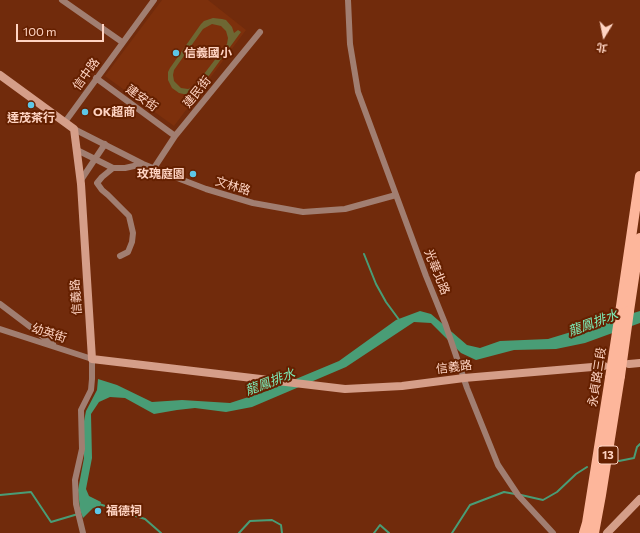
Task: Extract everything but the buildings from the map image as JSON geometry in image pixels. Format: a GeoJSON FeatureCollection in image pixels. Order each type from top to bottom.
{"type":"FeatureCollection","features":[{"type":"Feature","properties":{"kind":"main road","name":"永貞路三段"},"geometry":{"type":"LineString","coordinates":[[584,533],[615,377],[625,312],[640,176]]}},
{"type":"Feature","properties":{"kind":"main road","name":"永貞路三段"},"geometry":{"type":"LineString","coordinates":[[625,312],[640,238]]}},
{"type":"Feature","properties":{"kind":"main road","name":"永貞路三段"},"geometry":{"type":"LineString","coordinates":[[594,533],[602,495],[615,377]]}},
{"type":"Feature","properties":{"kind":"street"},"geometry":{"type":"LineString","coordinates":[[62,0],[122,42]]}},
{"type":"Feature","properties":{"kind":"street","name":"信中路"},"geometry":{"type":"LineString","coordinates":[[65,122],[154,0]]}},
{"type":"Feature","properties":{"kind":"street","name":"光華北路"},"geometry":{"type":"LineString","coordinates":[[348,0],[350,44],[358,92],[426,276],[446,323],[464,378],[498,465],[518,495],[552,533]]}},
{"type":"Feature","properties":{"kind":"street","name":"建民街"},"geometry":{"type":"LineString","coordinates":[[154,168],[175,136],[260,32]]}},
{"type":"Feature","properties":{"kind":"street"},"geometry":{"type":"LineString","coordinates":[[0,75],[74,129]]}},
{"type":"Feature","properties":{"kind":"street","name":"建安街"},"geometry":{"type":"LineString","coordinates":[[96,78],[175,136]]}},
{"type":"Feature","properties":{"kind":"street","name":"文林路"},"geometry":{"type":"LineString","coordinates":[[74,129],[143,164],[206,189],[253,203],[303,212],[345,210],[396,195]]}},
{"type":"Feature","properties":{"kind":"street","name":"信義路"},"geometry":{"type":"LineString","coordinates":[[74,129],[81,180],[92,359],[345,389],[402,386],[464,378],[604,366]]}},
{"type":"Feature","properties":{"kind":"street"},"geometry":{"type":"LineString","coordinates":[[81,180],[104,144]]}},
{"type":"Feature","properties":{"kind":"street"},"geometry":{"type":"LineString","coordinates":[[77,150],[113,168],[125,168],[143,164]]}},
{"type":"Feature","properties":{"kind":"street"},"geometry":{"type":"LineString","coordinates":[[113,168],[97,183],[102,190],[129,216],[133,234],[132,242],[128,252],[120,256]]}},
{"type":"Feature","properties":{"kind":"street"},"geometry":{"type":"LineString","coordinates":[[0,304],[58,347]]}},
{"type":"Feature","properties":{"kind":"street","name":"幼英街"},"geometry":{"type":"LineString","coordinates":[[0,329],[92,359]]}},
{"type":"Feature","properties":{"kind":"street"},"geometry":{"type":"LineString","coordinates":[[83,533],[76,504],[75,480],[82,449],[81,410],[90,390],[92,380],[92,359]]}},
{"type":"Feature","properties":{"kind":"street"},"geometry":{"type":"LineString","coordinates":[[628,364],[640,362]]}},
{"type":"Feature","properties":{"kind":"street"},"geometry":{"type":"LineString","coordinates":[[607,533],[640,499]]}},
{"type":"Feature","properties":{"kind":"shaded area","name":"信義國小"},"geometry":{"type":"Polygon","coordinates":[[[162,0],[208,0],[246,30],[174,126],[105,76],[162,0]]]}},
{"type":"Feature","properties":{"kind":"shaded area"},"geometry":{"type":"Polygon","coordinates":[[[213,18],[226,20],[232,27],[234,33],[238,30],[241,32],[186,107],[182,104],[188,95],[179,93],[172,88],[168,80],[168,72],[204,21],[213,18]],[[212,24],[203,29],[174,70],[174,81],[181,88],[188,89],[194,87],[227,44],[228,38],[226,31],[221,26],[212,24]]]}},
{"type":"Feature","properties":{"kind":"shaded area"},"geometry":{"type":"Polygon","coordinates":[[[420,311],[431,314],[467,345],[480,348],[500,341],[548,339],[640,311],[640,323],[585,343],[556,349],[514,350],[476,360],[461,353],[431,323],[414,322],[346,367],[252,407],[226,412],[195,408],[154,414],[125,398],[110,397],[99,402],[91,414],[92,458],[86,489],[89,496],[101,502],[100,506],[93,508],[83,518],[80,510],[78,490],[84,458],[84,421],[86,411],[97,390],[98,379],[117,385],[152,402],[182,400],[230,403],[267,391],[339,361],[396,320],[420,311]]]}},
{"type":"Feature","properties":{"kind":"waterway"},"geometry":{"type":"LineString","coordinates":[[364,254],[376,284],[386,302],[400,321]]}},
{"type":"Feature","properties":{"kind":"waterway"},"geometry":{"type":"LineString","coordinates":[[619,461],[634,458],[637,447],[640,444]]}},
{"type":"Feature","properties":{"kind":"waterway"},"geometry":{"type":"LineString","coordinates":[[521,495],[543,500],[557,492],[576,474],[587,467]]}},
{"type":"Feature","properties":{"kind":"waterway","name":"龍鳳排水"},"geometry":{"type":"LineString","coordinates":[[0,495],[31,492],[51,522],[78,514]]}},
{"type":"Feature","properties":{"kind":"waterway"},"geometry":{"type":"LineString","coordinates":[[452,533],[470,505],[504,492],[515,494]]}},
{"type":"Feature","properties":{"kind":"waterway"},"geometry":{"type":"LineString","coordinates":[[99,504],[145,519],[161,533]]}},
{"type":"Feature","properties":{"kind":"waterway"},"geometry":{"type":"LineString","coordinates":[[239,533],[250,521],[272,520],[281,525],[282,533]]}},
{"type":"Feature","properties":{"kind":"waterway"},"geometry":{"type":"LineString","coordinates":[[374,533],[380,525],[389,533]]}},
{"type":"Feature","properties":{"kind":"place","name":"信義國小"},"geometry":{"type":"Point","coordinates":[176,53]}},
{"type":"Feature","properties":{"kind":"place","name":"達茂茶行"},"geometry":{"type":"Point","coordinates":[31,105]}},
{"type":"Feature","properties":{"kind":"place","name":"OK超商"},"geometry":{"type":"Point","coordinates":[85,112]}},
{"type":"Feature","properties":{"kind":"place","name":"玫瑰庭園"},"geometry":{"type":"Point","coordinates":[193,174]}},
{"type":"Feature","properties":{"kind":"place","name":"福德祠"},"geometry":{"type":"Point","coordinates":[98,511]}}]}
